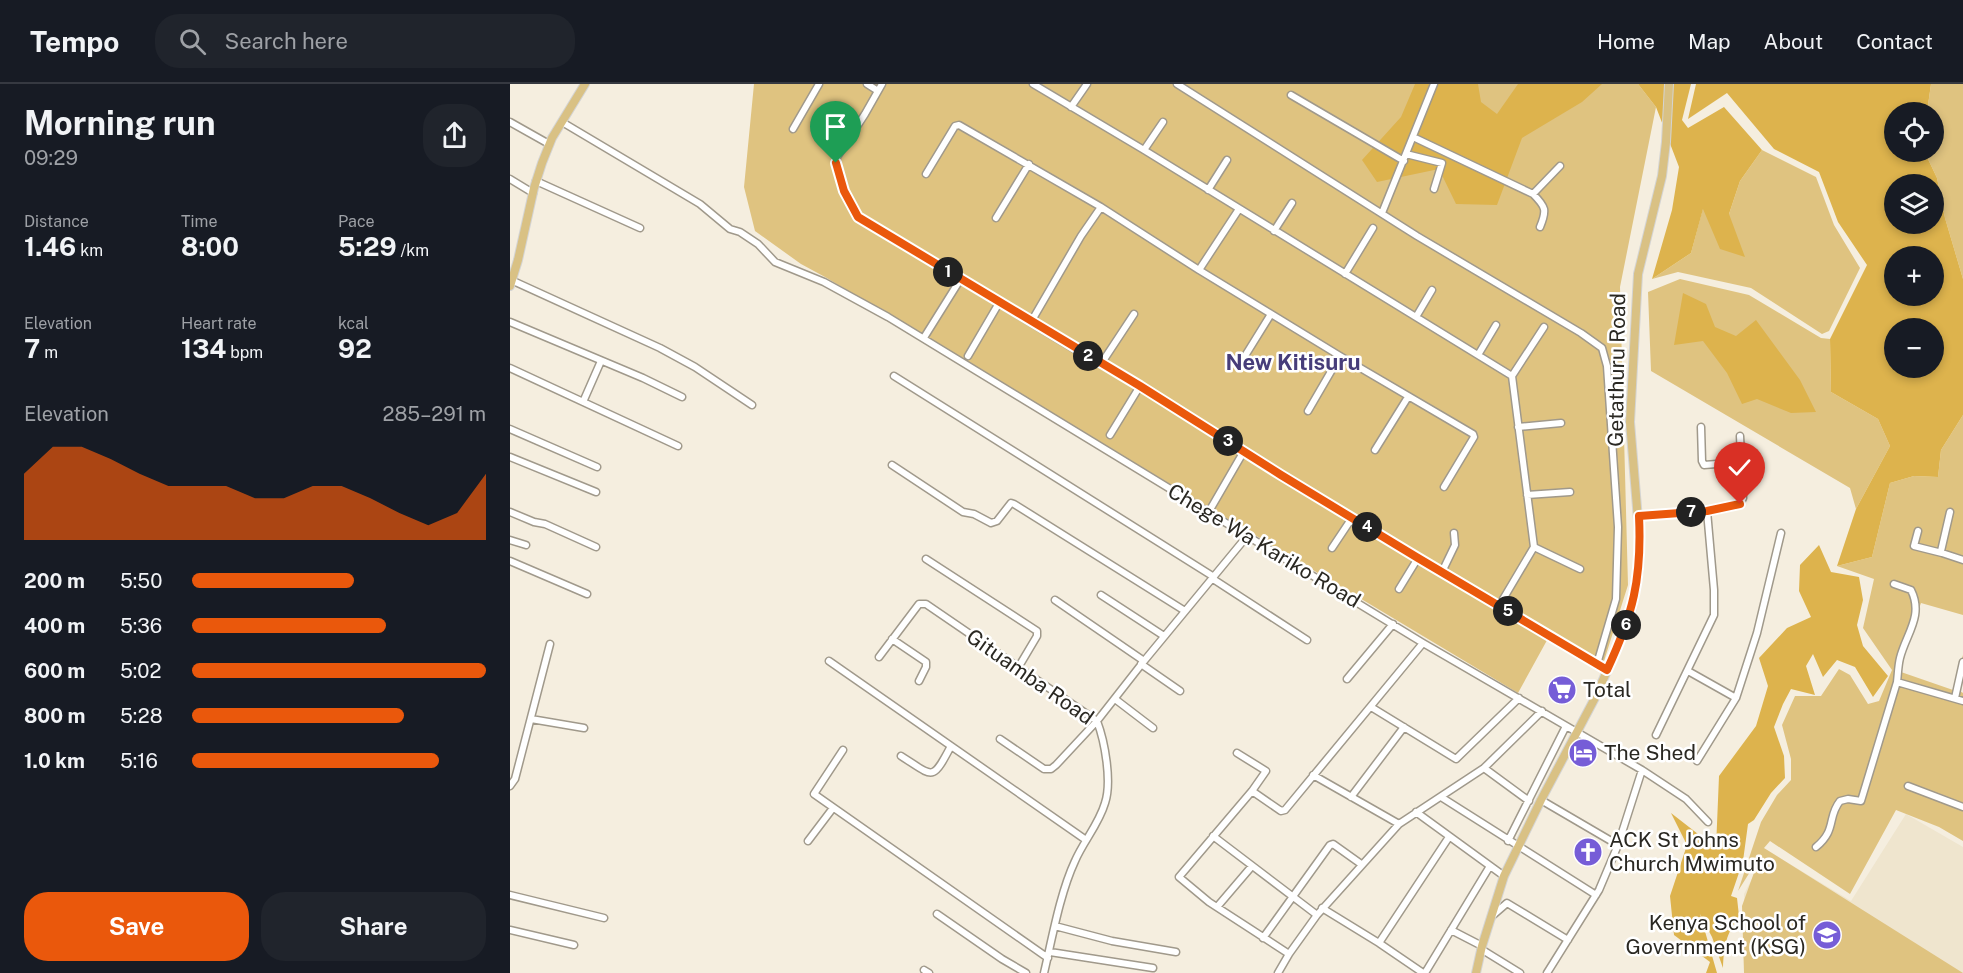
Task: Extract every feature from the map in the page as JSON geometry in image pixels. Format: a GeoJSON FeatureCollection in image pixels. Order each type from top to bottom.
{"type":"FeatureCollection","features":[{"type":"Feature","properties":{"kind":"main road"},"geometry":{"type":"LineString","coordinates":[[511,283],[514,257],[549,144],[585,84]]}},
{"type":"Feature","properties":{"kind":"main road","name":"Getathuru Road"},"geometry":{"type":"LineString","coordinates":[[1476,973],[1504,876],[1585,717],[1620,641],[1632,608],[1639,569],[1639,516],[1630,422],[1638,274],[1662,176],[1669,84]]}},
{"type":"Feature","properties":{"kind":"street"},"geometry":{"type":"LineString","coordinates":[[793,129],[819,84]]}},
{"type":"Feature","properties":{"kind":"street"},"geometry":{"type":"LineString","coordinates":[[867,84],[878,91]]}},
{"type":"Feature","properties":{"kind":"street"},"geometry":{"type":"LineString","coordinates":[[882,84],[837,157],[836,163],[844,191],[858,217],[1140,386],[1418,558],[1607,670]]}},
{"type":"Feature","properties":{"kind":"street"},"geometry":{"type":"LineString","coordinates":[[1034,84],[1512,376]]}},
{"type":"Feature","properties":{"kind":"street"},"geometry":{"type":"LineString","coordinates":[[1071,107],[1087,84]]}},
{"type":"Feature","properties":{"kind":"street"},"geometry":{"type":"LineString","coordinates":[[1177,84],[1442,251],[1581,333],[1604,351],[1611,415],[1618,527],[1618,569],[1616,599],[1597,664]]}},
{"type":"Feature","properties":{"kind":"street"},"geometry":{"type":"LineString","coordinates":[[1382,213],[1434,84]]}},
{"type":"Feature","properties":{"kind":"street"},"geometry":{"type":"LineString","coordinates":[[1291,95],[1404,161]]}},
{"type":"Feature","properties":{"kind":"street"},"geometry":{"type":"LineString","coordinates":[[510,122],[549,144]]}},
{"type":"Feature","properties":{"kind":"street","name":"Chege Wa Kariko Road"},"geometry":{"type":"LineString","coordinates":[[562,122],[700,204],[730,229],[740,232],[758,244],[775,262],[824,282],[888,317],[1423,643],[1642,770],[1686,799],[1708,822]]}},
{"type":"Feature","properties":{"kind":"street"},"geometry":{"type":"LineString","coordinates":[[1144,150],[1162,122]]}},
{"type":"Feature","properties":{"kind":"street"},"geometry":{"type":"LineString","coordinates":[[927,174],[957,125],[1101,207],[1340,357],[1473,434],[1474,437],[1444,487]]}},
{"type":"Feature","properties":{"kind":"street"},"geometry":{"type":"LineString","coordinates":[[1413,137],[1533,194],[1542,203],[1545,213],[1540,227]]}},
{"type":"Feature","properties":{"kind":"street"},"geometry":{"type":"LineString","coordinates":[[1406,154],[1442,163],[1434,189]]}},
{"type":"Feature","properties":{"kind":"street"},"geometry":{"type":"LineString","coordinates":[[1208,190],[1227,160]]}},
{"type":"Feature","properties":{"kind":"street"},"geometry":{"type":"LineString","coordinates":[[996,218],[1029,164]]}},
{"type":"Feature","properties":{"kind":"street"},"geometry":{"type":"LineString","coordinates":[[1533,194],[1560,166]]}},
{"type":"Feature","properties":{"kind":"street"},"geometry":{"type":"LineString","coordinates":[[510,179],[533,193]]}},
{"type":"Feature","properties":{"kind":"street"},"geometry":{"type":"LineString","coordinates":[[536,181],[640,228]]}},
{"type":"Feature","properties":{"kind":"street"},"geometry":{"type":"LineString","coordinates":[[1274,231],[1292,203]]}},
{"type":"Feature","properties":{"kind":"street"},"geometry":{"type":"LineString","coordinates":[[1031,322],[1081,236],[1101,207]]}},
{"type":"Feature","properties":{"kind":"street"},"geometry":{"type":"LineString","coordinates":[[1199,270],[1239,209]]}},
{"type":"Feature","properties":{"kind":"street"},"geometry":{"type":"LineString","coordinates":[[1345,274],[1372,228]]}},
{"type":"Feature","properties":{"kind":"street"},"geometry":{"type":"LineString","coordinates":[[925,336],[960,280]]}},
{"type":"Feature","properties":{"kind":"street"},"geometry":{"type":"LineString","coordinates":[[511,283],[660,348],[752,405]]}},
{"type":"Feature","properties":{"kind":"street"},"geometry":{"type":"LineString","coordinates":[[1416,317],[1432,290]]}},
{"type":"Feature","properties":{"kind":"street"},"geometry":{"type":"LineString","coordinates":[[968,356],[999,303]]}},
{"type":"Feature","properties":{"kind":"street"},"geometry":{"type":"LineString","coordinates":[[1101,364],[1134,314]]}},
{"type":"Feature","properties":{"kind":"street"},"geometry":{"type":"LineString","coordinates":[[1240,364],[1271,314]]}},
{"type":"Feature","properties":{"kind":"street"},"geometry":{"type":"LineString","coordinates":[[510,322],[682,397]]}},
{"type":"Feature","properties":{"kind":"street"},"geometry":{"type":"LineString","coordinates":[[1478,355],[1496,326]]}},
{"type":"Feature","properties":{"kind":"street"},"geometry":{"type":"LineString","coordinates":[[1499,606],[1534,547],[1512,376],[1544,327]]}},
{"type":"Feature","properties":{"kind":"street"},"geometry":{"type":"LineString","coordinates":[[1308,411],[1340,357]]}},
{"type":"Feature","properties":{"kind":"street"},"geometry":{"type":"LineString","coordinates":[[583,402],[601,361]]}},
{"type":"Feature","properties":{"kind":"street"},"geometry":{"type":"LineString","coordinates":[[510,368],[678,446]]}},
{"type":"Feature","properties":{"kind":"street"},"geometry":{"type":"LineString","coordinates":[[894,376],[1307,640]]}},
{"type":"Feature","properties":{"kind":"street"},"geometry":{"type":"LineString","coordinates":[[1110,435],[1140,386]]}},
{"type":"Feature","properties":{"kind":"street"},"geometry":{"type":"LineString","coordinates":[[1375,450],[1407,397]]}},
{"type":"Feature","properties":{"kind":"street"},"geometry":{"type":"LineString","coordinates":[[1518,427],[1561,423]]}},
{"type":"Feature","properties":{"kind":"street"},"geometry":{"type":"LineString","coordinates":[[1701,427],[1702,464],[1742,462]]}},
{"type":"Feature","properties":{"kind":"street"},"geometry":{"type":"LineString","coordinates":[[510,429],[597,467]]}},
{"type":"Feature","properties":{"kind":"street"},"geometry":{"type":"LineString","coordinates":[[1639,516],[1707,511],[1742,502],[1740,435]]}},
{"type":"Feature","properties":{"kind":"street"},"geometry":{"type":"LineString","coordinates":[[1211,508],[1244,451]]}},
{"type":"Feature","properties":{"kind":"street"},"geometry":{"type":"LineString","coordinates":[[510,457],[596,492]]}},
{"type":"Feature","properties":{"kind":"street"},"geometry":{"type":"LineString","coordinates":[[892,465],[963,512],[974,514],[991,523],[997,521],[1011,503],[1014,504],[1185,611]]}},
{"type":"Feature","properties":{"kind":"street"},"geometry":{"type":"LineString","coordinates":[[1527,495],[1570,492]]}},
{"type":"Feature","properties":{"kind":"street"},"geometry":{"type":"LineString","coordinates":[[1656,735],[1714,615],[1707,511]]}},
{"type":"Feature","properties":{"kind":"street"},"geometry":{"type":"LineString","coordinates":[[510,512],[545,524],[596,547]]}},
{"type":"Feature","properties":{"kind":"street"},"geometry":{"type":"LineString","coordinates":[[1942,553],[1950,513]]}},
{"type":"Feature","properties":{"kind":"street"},"geometry":{"type":"LineString","coordinates":[[1332,548],[1352,518]]}},
{"type":"Feature","properties":{"kind":"street"},"geometry":{"type":"LineString","coordinates":[[1918,531],[1914,546],[1963,560]]}},
{"type":"Feature","properties":{"kind":"street"},"geometry":{"type":"LineString","coordinates":[[1442,572],[1455,545],[1454,532]]}},
{"type":"Feature","properties":{"kind":"street"},"geometry":{"type":"LineString","coordinates":[[1697,761],[1736,698],[1757,633],[1781,533]]}},
{"type":"Feature","properties":{"kind":"street"},"geometry":{"type":"LineString","coordinates":[[1000,739],[1044,769],[1056,765],[1097,721],[1248,535]]}},
{"type":"Feature","properties":{"kind":"street"},"geometry":{"type":"LineString","coordinates":[[510,540],[526,545]]}},
{"type":"Feature","properties":{"kind":"street"},"geometry":{"type":"LineString","coordinates":[[1534,547],[1580,569]]}},
{"type":"Feature","properties":{"kind":"street"},"geometry":{"type":"LineString","coordinates":[[1399,589],[1418,558]]}},
{"type":"Feature","properties":{"kind":"street"},"geometry":{"type":"LineString","coordinates":[[926,559],[1036,631],[1037,636],[1018,668]]}},
{"type":"Feature","properties":{"kind":"street"},"geometry":{"type":"LineString","coordinates":[[510,561],[587,594]]}},
{"type":"Feature","properties":{"kind":"street"},"geometry":{"type":"LineString","coordinates":[[1816,847],[1827,836],[1840,801],[1848,799],[1861,801],[1897,682],[1900,658],[1917,611],[1916,600],[1911,591],[1894,584]]}},
{"type":"Feature","properties":{"kind":"street"},"geometry":{"type":"LineString","coordinates":[[1101,595],[1164,636]]}},
{"type":"Feature","properties":{"kind":"street"},"geometry":{"type":"LineString","coordinates":[[1056,600],[1180,691]]}},
{"type":"Feature","properties":{"kind":"street","name":"Gituamba Road"},"geometry":{"type":"LineString","coordinates":[[879,657],[920,604],[926,604],[1097,721],[1103,736],[1107,792],[1105,804],[1074,861],[1044,973]]}},
{"type":"Feature","properties":{"kind":"street"},"geometry":{"type":"LineString","coordinates":[[1347,679],[1393,624]]}},
{"type":"Feature","properties":{"kind":"street"},"geometry":{"type":"LineString","coordinates":[[892,639],[926,662],[919,681]]}},
{"type":"Feature","properties":{"kind":"street"},"geometry":{"type":"LineString","coordinates":[[1252,791],[1283,812],[1423,643]]}},
{"type":"Feature","properties":{"kind":"street"},"geometry":{"type":"LineString","coordinates":[[510,786],[515,779],[550,644]]}},
{"type":"Feature","properties":{"kind":"street"},"geometry":{"type":"LineString","coordinates":[[829,661],[1086,840]]}},
{"type":"Feature","properties":{"kind":"street"},"geometry":{"type":"LineString","coordinates":[[1955,698],[1963,662]]}},
{"type":"Feature","properties":{"kind":"street"},"geometry":{"type":"LineString","coordinates":[[1688,671],[1736,698]]}},
{"type":"Feature","properties":{"kind":"street"},"geometry":{"type":"LineString","coordinates":[[1897,682],[1963,700]]}},
{"type":"Feature","properties":{"kind":"street"},"geometry":{"type":"LineString","coordinates":[[1371,707],[1458,759],[1519,698]]}},
{"type":"Feature","properties":{"kind":"street"},"geometry":{"type":"LineString","coordinates":[[1115,699],[1153,728]]}},
{"type":"Feature","properties":{"kind":"street"},"geometry":{"type":"LineString","coordinates":[[1278,973],[1322,908],[1399,824],[1484,768],[1542,711]]}},
{"type":"Feature","properties":{"kind":"street"},"geometry":{"type":"LineString","coordinates":[[531,718],[584,728]]}},
{"type":"Feature","properties":{"kind":"street"},"geometry":{"type":"LineString","coordinates":[[1508,841],[1566,726]]}},
{"type":"Feature","properties":{"kind":"street"},"geometry":{"type":"LineString","coordinates":[[1351,797],[1404,727]]}},
{"type":"Feature","properties":{"kind":"street"},"geometry":{"type":"LineString","coordinates":[[901,756],[927,773],[935,772],[939,769],[951,746]]}},
{"type":"Feature","properties":{"kind":"street"},"geometry":{"type":"LineString","coordinates":[[843,750],[814,792],[816,796],[1049,955],[1153,968]]}},
{"type":"Feature","properties":{"kind":"street"},"geometry":{"type":"LineString","coordinates":[[1237,753],[1266,771],[1252,791],[1179,877],[1217,907],[1289,954]]}},
{"type":"Feature","properties":{"kind":"street"},"geometry":{"type":"LineString","coordinates":[[1484,768],[1529,801]]}},
{"type":"Feature","properties":{"kind":"street"},"geometry":{"type":"LineString","coordinates":[[1547,973],[1596,895],[1618,845],[1642,770]]}},
{"type":"Feature","properties":{"kind":"street"},"geometry":{"type":"LineString","coordinates":[[1313,775],[1399,824]]}},
{"type":"Feature","properties":{"kind":"street"},"geometry":{"type":"LineString","coordinates":[[1908,786],[1963,807]]}},
{"type":"Feature","properties":{"kind":"street"},"geometry":{"type":"LineString","coordinates":[[1441,797],[1596,895]]}},
{"type":"Feature","properties":{"kind":"street"},"geometry":{"type":"LineString","coordinates":[[1541,800],[1618,845]]}},
{"type":"Feature","properties":{"kind":"street"},"geometry":{"type":"LineString","coordinates":[[808,841],[833,807]]}},
{"type":"Feature","properties":{"kind":"street"},"geometry":{"type":"LineString","coordinates":[[1416,812],[1504,876]]}},
{"type":"Feature","properties":{"kind":"street"},"geometry":{"type":"LineString","coordinates":[[1213,836],[1317,915]]}},
{"type":"Feature","properties":{"kind":"street"},"geometry":{"type":"LineString","coordinates":[[1379,943],[1449,837]]}},
{"type":"Feature","properties":{"kind":"street"},"geometry":{"type":"LineString","coordinates":[[1263,938],[1330,845],[1333,844],[1361,864]]}},
{"type":"Feature","properties":{"kind":"street"},"geometry":{"type":"LineString","coordinates":[[1217,907],[1252,866]]}},
{"type":"Feature","properties":{"kind":"street"},"geometry":{"type":"LineString","coordinates":[[1322,908],[1424,973],[1490,867]]}},
{"type":"Feature","properties":{"kind":"street"},"geometry":{"type":"LineString","coordinates":[[510,896],[604,918]]}},
{"type":"Feature","properties":{"kind":"street"},"geometry":{"type":"LineString","coordinates":[[1491,916],[1507,903],[1568,940]]}},
{"type":"Feature","properties":{"kind":"street"},"geometry":{"type":"LineString","coordinates":[[937,914],[1002,960],[1026,973]]}},
{"type":"Feature","properties":{"kind":"street"},"geometry":{"type":"LineString","coordinates":[[1055,926],[1176,952]]}},
{"type":"Feature","properties":{"kind":"street"},"geometry":{"type":"LineString","coordinates":[[510,930],[574,945]]}},
{"type":"Feature","properties":{"kind":"street"},"geometry":{"type":"LineString","coordinates":[[1451,930],[1482,947],[1520,973]]}},
{"type":"Feature","properties":{"kind":"shaded area"},"geometry":{"type":"Polygon","coordinates":[[[754,84],[1638,84],[1656,107],[1620,287],[1628,585],[1604,661],[1551,633],[1518,693],[801,264],[755,231],[744,187],[754,84]]]}},
{"type":"Feature","properties":{"kind":"shaded area"},"geometry":{"type":"Polygon","coordinates":[[[1415,84],[1478,84],[1481,102],[1497,114],[1518,84],[1602,84],[1582,102],[1522,138],[1497,205],[1456,204],[1439,169],[1377,182],[1362,160],[1401,117],[1415,84]]]}},
{"type":"Feature","properties":{"kind":"shaded area"},"geometry":{"type":"Polygon","coordinates":[[[1638,84],[1691,84],[1682,120],[1688,128],[1724,107],[1762,150],[1740,181],[1729,214],[1745,257],[1720,249],[1703,209],[1691,253],[1652,279],[1672,210],[1679,167],[1656,107],[1638,84]]]}},
{"type":"Feature","properties":{"kind":"shaded area"},"geometry":{"type":"Polygon","coordinates":[[[1696,84],[1931,84],[1928,102],[1884,102],[1884,162],[1929,162],[1935,174],[1884,174],[1884,234],[1944,234],[1944,213],[1963,279],[1963,415],[1941,450],[1938,477],[1914,476],[1890,483],[1872,557],[1837,566],[1856,509],[1890,446],[1878,419],[1831,392],[1830,339],[1867,265],[1838,222],[1819,172],[1774,149],[1727,93],[1688,119],[1696,84]]]}},
{"type":"Feature","properties":{"kind":"shaded area"},"geometry":{"type":"Polygon","coordinates":[[[1931,84],[1963,84],[1963,279],[1944,213],[1944,174],[1935,174],[1929,162],[1944,162],[1944,102],[1928,102],[1931,84]]]}},
{"type":"Feature","properties":{"kind":"shaded area"},"geometry":{"type":"Polygon","coordinates":[[[1762,150],[1816,177],[1834,225],[1860,268],[1829,331],[1822,334],[1751,288],[1678,272],[1652,279],[1691,253],[1703,208],[1729,214],[1740,181],[1762,150]]]}},
{"type":"Feature","properties":{"kind":"shaded area"},"geometry":{"type":"Polygon","coordinates":[[[1680,279],[1749,295],[1821,338],[1830,339],[1831,392],[1878,419],[1890,446],[1856,509],[1850,488],[1651,371],[1648,292],[1680,279]]]}},
{"type":"Feature","properties":{"kind":"shaded area"},"geometry":{"type":"Polygon","coordinates":[[[1683,293],[1706,304],[1715,327],[1736,336],[1756,320],[1800,380],[1816,412],[1791,413],[1757,399],[1742,404],[1727,373],[1703,341],[1674,345],[1683,293]]]}},
{"type":"Feature","properties":{"kind":"shaded area"},"geometry":{"type":"Polygon","coordinates":[[[1963,415],[1963,615],[1921,603],[1909,637],[1901,672],[1953,690],[1963,655],[1963,678],[1960,691],[1963,693],[1963,841],[1939,827],[1896,810],[1850,894],[1770,841],[1764,848],[1963,973],[1744,973],[1742,906],[1760,856],[1738,891],[1761,822],[1777,795],[1791,780],[1791,759],[1782,725],[1795,696],[1821,696],[1839,669],[1850,675],[1868,704],[1879,701],[1892,670],[1863,628],[1874,579],[1837,566],[1872,557],[1890,483],[1914,476],[1938,477],[1941,450],[1963,415]]]}},
{"type":"Feature","properties":{"kind":"shaded area"},"geometry":{"type":"Polygon","coordinates":[[[1819,545],[1831,572],[1859,577],[1863,600],[1857,625],[1863,646],[1888,676],[1873,697],[1855,667],[1837,660],[1823,677],[1813,654],[1806,666],[1815,695],[1791,689],[1774,727],[1784,756],[1785,778],[1771,793],[1754,820],[1748,824],[1743,861],[1731,896],[1737,898],[1739,916],[1727,940],[1723,968],[1712,937],[1700,914],[1717,973],[1706,973],[1710,962],[1674,935],[1670,896],[1687,845],[1671,813],[1716,848],[1719,776],[1756,726],[1768,686],[1759,658],[1787,628],[1811,617],[1799,591],[1800,565],[1819,545]]]}},
{"type":"Feature","properties":{"kind":"shaded area"},"geometry":{"type":"Polygon","coordinates":[[[1906,814],[1963,847],[1963,973],[1748,973],[1744,894],[1767,850],[1851,901],[1906,814]]]}},
{"type":"Feature","properties":{"kind":"place","name":"Total"},"geometry":{"type":"Point","coordinates":[1562,690]}},
{"type":"Feature","properties":{"kind":"place","name":"The Shed"},"geometry":{"type":"Point","coordinates":[1583,753]}},
{"type":"Feature","properties":{"kind":"place","name":"ACK St Johns Church Mwimuto"},"geometry":{"type":"Point","coordinates":[1588,852]}},
{"type":"Feature","properties":{"kind":"place","name":"Kenya School of Government (KSG)"},"geometry":{"type":"Point","coordinates":[1827,935]}},
{"type":"Feature","properties":{"kind":"district","name":"New Kitisuru"},"geometry":{"type":"Point","coordinates":[1293,362]}},
{"type":"Feature","properties":{"kind":"route"},"geometry":{"type":"LineString","coordinates":[[836,163],[844,191],[858,217],[1076,350],[1140,386],[1418,558],[1607,670],[1632,608],[1639,569],[1639,516],[1707,511],[1740,504]]}}]}
